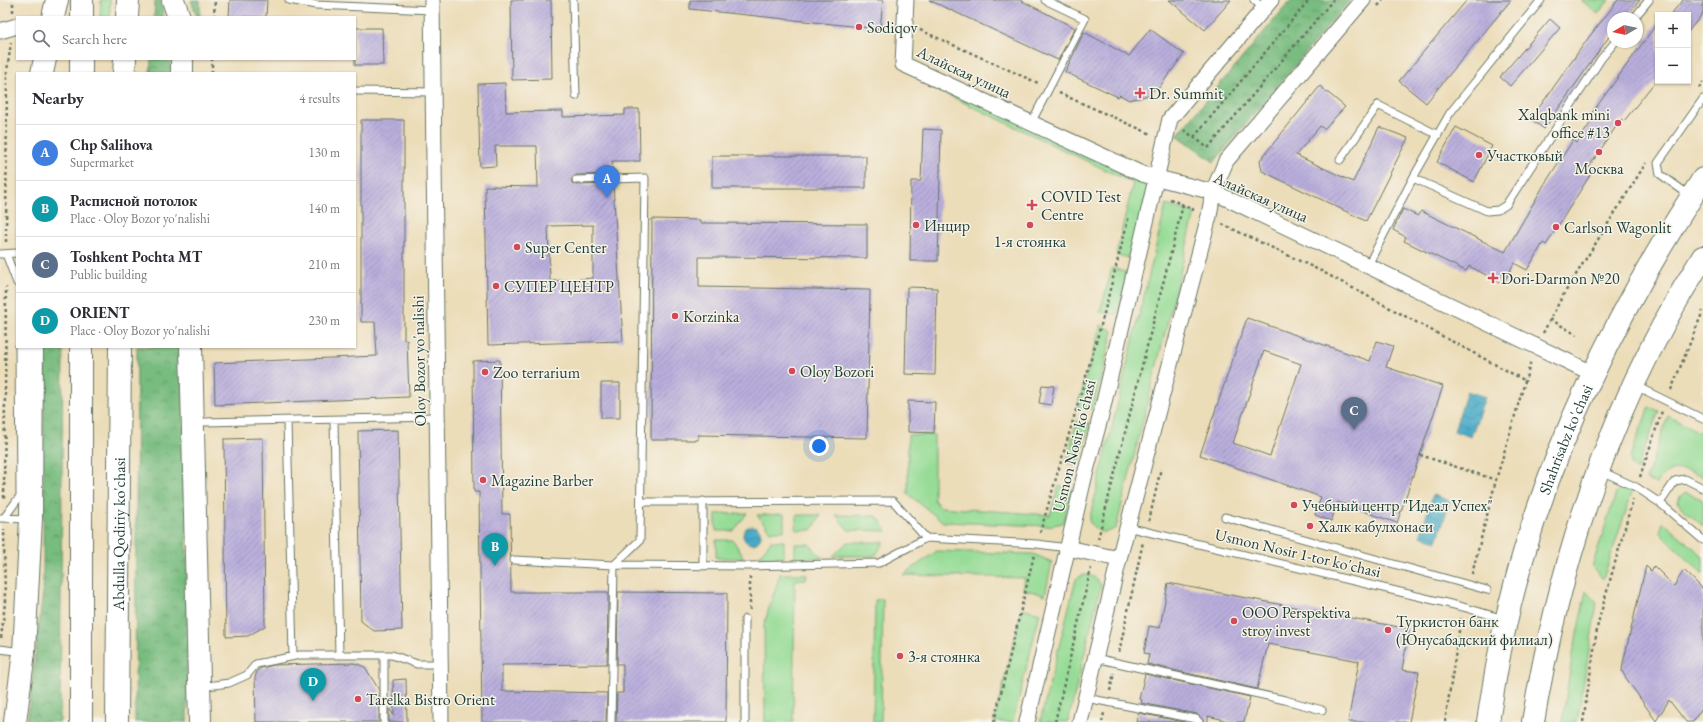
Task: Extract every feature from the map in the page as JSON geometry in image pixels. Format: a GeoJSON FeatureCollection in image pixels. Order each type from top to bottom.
{"type":"FeatureCollection","features":[{"type":"Feature","properties":{"kind":"main road"},"geometry":{"type":"LineString","coordinates":[[82,0],[82,16]]}},
{"type":"Feature","properties":{"kind":"main road"},"geometry":{"type":"LineString","coordinates":[[127,16],[128,0]]}},
{"type":"Feature","properties":{"kind":"main road"},"geometry":{"type":"LineString","coordinates":[[173,0],[179,16]]}},
{"type":"Feature","properties":{"kind":"main road"},"geometry":{"type":"LineString","coordinates":[[42,72],[45,60]]}},
{"type":"Feature","properties":{"kind":"main road"},"geometry":{"type":"LineString","coordinates":[[81,60],[81,72]]}},
{"type":"Feature","properties":{"kind":"main road"},"geometry":{"type":"LineString","coordinates":[[124,60],[124,72]]}},
{"type":"Feature","properties":{"kind":"main road"},"geometry":{"type":"LineString","coordinates":[[182,60],[182,72]]}},
{"type":"Feature","properties":{"kind":"main road","name":"Shahrisabz ko'chasi"},"geometry":{"type":"LineString","coordinates":[[1488,722],[1506,620],[1525,548],[1552,466],[1592,373],[1641,280],[1697,188]]}},
{"type":"Feature","properties":{"kind":"main road"},"geometry":{"type":"LineString","coordinates":[[1533,722],[1557,601],[1580,521],[1598,469],[1634,385],[1703,257]]}},
{"type":"Feature","properties":{"kind":"main road"},"geometry":{"type":"LineString","coordinates":[[15,722],[24,652],[31,519],[32,348]]}},
{"type":"Feature","properties":{"kind":"main road"},"geometry":{"type":"LineString","coordinates":[[81,348],[81,722]]}},
{"type":"Feature","properties":{"kind":"main road","name":"Abdulla Qodiriy ko'chasi"},"geometry":{"type":"LineString","coordinates":[[117,722],[120,348]]}},
{"type":"Feature","properties":{"kind":"main road"},"geometry":{"type":"LineString","coordinates":[[191,348],[200,722]]}},
{"type":"Feature","properties":{"kind":"street","name":"Алайская улица"},"geometry":{"type":"LineString","coordinates":[[906,0],[899,61],[1031,123],[1156,186],[1213,192],[1592,373]]}},
{"type":"Feature","properties":{"kind":"street"},"geometry":{"type":"LineString","coordinates":[[1080,722],[1119,559],[1209,216],[1213,192],[1226,162],[1363,0]]}},
{"type":"Feature","properties":{"kind":"street","name":"Usmon Nosir ko'chasi"},"geometry":{"type":"LineString","coordinates":[[1026,722],[1156,186],[1170,119],[1263,3]]}},
{"type":"Feature","properties":{"kind":"street","name":"Oloy Bozor yo'nalishi"},"geometry":{"type":"LineString","coordinates":[[432,5],[441,722]]}},
{"type":"Feature","properties":{"kind":"street"},"geometry":{"type":"LineString","coordinates":[[1068,548],[1119,559]]}},
{"type":"Feature","properties":{"kind":"lane"},"geometry":{"type":"LineString","coordinates":[[289,0],[432,5]]}},
{"type":"Feature","properties":{"kind":"lane"},"geometry":{"type":"LineString","coordinates":[[573,0],[576,96]]}},
{"type":"Feature","properties":{"kind":"lane"},"geometry":{"type":"LineString","coordinates":[[1031,123],[1085,19],[1044,0]]}},
{"type":"Feature","properties":{"kind":"lane"},"geometry":{"type":"LineString","coordinates":[[1367,266],[1413,178],[1450,113],[1541,0]]}},
{"type":"Feature","properties":{"kind":"lane"},"geometry":{"type":"LineString","coordinates":[[1639,12],[1649,0]]}},
{"type":"Feature","properties":{"kind":"lane"},"geometry":{"type":"LineString","coordinates":[[1413,178],[1488,212],[1498,210],[1506,204],[1601,59],[1610,48]]}},
{"type":"Feature","properties":{"kind":"lane"},"geometry":{"type":"LineString","coordinates":[[356,91],[434,92]]}},
{"type":"Feature","properties":{"kind":"lane"},"geometry":{"type":"LineString","coordinates":[[1697,188],[1660,174],[1658,163],[1703,100]]}},
{"type":"Feature","properties":{"kind":"lane"},"geometry":{"type":"LineString","coordinates":[[1340,160],[1378,105],[1438,134]]}},
{"type":"Feature","properties":{"kind":"lane"},"geometry":{"type":"LineString","coordinates":[[576,180],[645,178],[640,540],[614,565],[612,722]]}},
{"type":"Feature","properties":{"kind":"lane"},"geometry":{"type":"LineString","coordinates":[[16,254],[3,254],[16,281]]}},
{"type":"Feature","properties":{"kind":"lane"},"geometry":{"type":"LineString","coordinates":[[2,518],[20,496],[19,348]]}},
{"type":"Feature","properties":{"kind":"lane"},"geometry":{"type":"LineString","coordinates":[[1634,385],[1703,419]]}},
{"type":"Feature","properties":{"kind":"lane"},"geometry":{"type":"LineString","coordinates":[[206,422],[437,417]]}},
{"type":"Feature","properties":{"kind":"lane"},"geometry":{"type":"LineString","coordinates":[[334,420],[339,655]]}},
{"type":"Feature","properties":{"kind":"lane"},"geometry":{"type":"LineString","coordinates":[[287,421],[293,656]]}},
{"type":"Feature","properties":{"kind":"lane"},"geometry":{"type":"LineString","coordinates":[[1598,469],[1636,487],[1660,504],[1703,540]]}},
{"type":"Feature","properties":{"kind":"lane"},"geometry":{"type":"LineString","coordinates":[[1660,504],[1675,481],[1685,479],[1703,488]]}},
{"type":"Feature","properties":{"kind":"lane"},"geometry":{"type":"LineString","coordinates":[[641,502],[892,500],[926,538]]}},
{"type":"Feature","properties":{"kind":"lane"},"geometry":{"type":"LineString","coordinates":[[703,501],[703,566]]}},
{"type":"Feature","properties":{"kind":"lane"},"geometry":{"type":"LineString","coordinates":[[1225,517],[1487,590]]}},
{"type":"Feature","properties":{"kind":"lane"},"geometry":{"type":"LineString","coordinates":[[2,518],[31,519]]}},
{"type":"Feature","properties":{"kind":"lane","name":"Usmon Nosir 1-tor ko'chasi"},"geometry":{"type":"LineString","coordinates":[[1128,527],[1463,607],[1506,620]]}},
{"type":"Feature","properties":{"kind":"lane"},"geometry":{"type":"LineString","coordinates":[[514,560],[614,565],[703,566],[879,563],[926,538],[1036,544],[1068,548]]}},
{"type":"Feature","properties":{"kind":"lane"},"geometry":{"type":"LineString","coordinates":[[745,619],[745,722]]}},
{"type":"Feature","properties":{"kind":"lane"},"geometry":{"type":"LineString","coordinates":[[0,649],[24,652]]}},
{"type":"Feature","properties":{"kind":"lane"},"geometry":{"type":"LineString","coordinates":[[200,687],[229,683],[247,675],[256,664],[293,656],[384,655],[402,658],[416,664],[440,664]]}},
{"type":"Feature","properties":{"kind":"lane"},"geometry":{"type":"LineString","coordinates":[[384,655],[384,722]]}},
{"type":"Feature","properties":{"kind":"lane"},"geometry":{"type":"LineString","coordinates":[[1095,658],[1285,700],[1322,710]]}},
{"type":"Feature","properties":{"kind":"lane"},"geometry":{"type":"LineString","coordinates":[[1086,698],[1196,719],[1199,722]]}},
{"type":"Feature","properties":{"kind":"path"},"geometry":{"type":"LineString","coordinates":[[3,254],[7,70],[13,0]]}},
{"type":"Feature","properties":{"kind":"path"},"geometry":{"type":"LineString","coordinates":[[214,16],[215,0]]}},
{"type":"Feature","properties":{"kind":"path"},"geometry":{"type":"LineString","coordinates":[[1194,137],[1309,0]]}},
{"type":"Feature","properties":{"kind":"path"},"geometry":{"type":"LineString","coordinates":[[1183,129],[1208,148],[1333,0]]}},
{"type":"Feature","properties":{"kind":"path"},"geometry":{"type":"LineString","coordinates":[[1373,12],[1383,0]]}},
{"type":"Feature","properties":{"kind":"path"},"geometry":{"type":"LineString","coordinates":[[913,27],[1044,86]]}},
{"type":"Feature","properties":{"kind":"path"},"geometry":{"type":"LineString","coordinates":[[212,60],[212,72]]}},
{"type":"Feature","properties":{"kind":"path"},"geometry":{"type":"LineString","coordinates":[[1694,94],[1703,82]]}},
{"type":"Feature","properties":{"kind":"path"},"geometry":{"type":"LineString","coordinates":[[1059,92],[1153,135]]}},
{"type":"Feature","properties":{"kind":"path"},"geometry":{"type":"LineString","coordinates":[[1469,584],[1524,380],[1536,347],[1562,297],[1646,163]]}},
{"type":"Feature","properties":{"kind":"path"},"geometry":{"type":"LineString","coordinates":[[1156,186],[1183,205],[1209,216],[1321,272],[1524,380]]}},
{"type":"Feature","properties":{"kind":"path"},"geometry":{"type":"LineString","coordinates":[[1054,722],[1094,554],[1183,205]]}},
{"type":"Feature","properties":{"kind":"path"},"geometry":{"type":"LineString","coordinates":[[994,722],[1036,544],[1101,325],[1130,215]]}},
{"type":"Feature","properties":{"kind":"path"},"geometry":{"type":"LineString","coordinates":[[1,639],[5,603],[2,518],[6,285]]}},
{"type":"Feature","properties":{"kind":"path"},"geometry":{"type":"LineString","coordinates":[[1582,722],[1598,623],[1636,487],[1666,401],[1677,378],[1703,311]]}},
{"type":"Feature","properties":{"kind":"path"},"geometry":{"type":"LineString","coordinates":[[1550,319],[1577,335]]}},
{"type":"Feature","properties":{"kind":"path"},"geometry":{"type":"LineString","coordinates":[[1420,455],[1496,480]]}},
{"type":"Feature","properties":{"kind":"path"},"geometry":{"type":"LineString","coordinates":[[1102,722],[1145,532],[1163,461]]}},
{"type":"Feature","properties":{"kind":"path"},"geometry":{"type":"LineString","coordinates":[[1445,722],[1463,607]]}},
{"type":"Feature","properties":{"kind":"green space"},"geometry":{"type":"Polygon","coordinates":[[[101,0],[110,0],[110,16],[100,16],[101,0]]]}},
{"type":"Feature","properties":{"kind":"green space"},"geometry":{"type":"Polygon","coordinates":[[[155,0],[160,0],[164,16],[154,16],[155,0]]]}},
{"type":"Feature","properties":{"kind":"green space"},"geometry":{"type":"Polygon","coordinates":[[[191,0],[200,0],[200,16],[197,16],[191,0]]]}},
{"type":"Feature","properties":{"kind":"green space"},"geometry":{"type":"Polygon","coordinates":[[[1291,0],[1350,0],[1214,162],[1177,135],[1291,0]]]}},
{"type":"Feature","properties":{"kind":"green space"},"geometry":{"type":"Polygon","coordinates":[[[1581,0],[1609,0],[1598,14],[1581,0]]]}},
{"type":"Feature","properties":{"kind":"green space"},"geometry":{"type":"Polygon","coordinates":[[[151,60],[170,60],[170,72],[150,72],[151,60]]]}},
{"type":"Feature","properties":{"kind":"green space"},"geometry":{"type":"Polygon","coordinates":[[[925,73],[1147,179],[1149,185],[1131,258],[1116,255],[1133,183],[929,86],[925,73]]]}},
{"type":"Feature","properties":{"kind":"green space"},"geometry":{"type":"Polygon","coordinates":[[[1166,205],[1195,213],[1116,528],[1107,532],[1101,532],[1089,521],[1166,205]]]}},
{"type":"Feature","properties":{"kind":"green space"},"geometry":{"type":"Polygon","coordinates":[[[1112,268],[1128,273],[1117,315],[1100,312],[1112,268]]]}},
{"type":"Feature","properties":{"kind":"green space"},"geometry":{"type":"Polygon","coordinates":[[[1101,325],[1113,331],[1093,408],[1077,408],[1101,325]]]}},
{"type":"Feature","properties":{"kind":"green space"},"geometry":{"type":"Polygon","coordinates":[[[44,348],[63,348],[60,722],[27,722],[43,591],[44,348]]]}},
{"type":"Feature","properties":{"kind":"green space"},"geometry":{"type":"Polygon","coordinates":[[[137,348],[181,348],[187,514],[187,722],[135,722],[137,348]]]}},
{"type":"Feature","properties":{"kind":"green space"},"geometry":{"type":"Polygon","coordinates":[[[1649,407],[1659,411],[1636,471],[1631,466],[1630,457],[1649,407]]]}},
{"type":"Feature","properties":{"kind":"green space"},"geometry":{"type":"Polygon","coordinates":[[[1668,416],[1703,434],[1703,477],[1690,471],[1677,470],[1666,473],[1657,484],[1646,480],[1668,416]]]}},
{"type":"Feature","properties":{"kind":"green space"},"geometry":{"type":"Polygon","coordinates":[[[1077,421],[1090,423],[1078,464],[1066,463],[1077,421]]]}},
{"type":"Feature","properties":{"kind":"green space"},"geometry":{"type":"Polygon","coordinates":[[[908,435],[934,435],[934,500],[940,507],[1050,515],[1059,486],[1072,489],[1063,523],[1048,526],[943,522],[908,494],[908,435]]]}},
{"type":"Feature","properties":{"kind":"green space"},"geometry":{"type":"Polygon","coordinates":[[[1621,489],[1633,490],[1603,579],[1592,567],[1616,493],[1621,489]]]}},
{"type":"Feature","properties":{"kind":"green space"},"geometry":{"type":"Polygon","coordinates":[[[1686,492],[1703,500],[1703,526],[1679,505],[1678,501],[1680,496],[1686,492]]]}},
{"type":"Feature","properties":{"kind":"green space"},"geometry":{"type":"Polygon","coordinates":[[[747,513],[734,531],[716,531],[716,514],[747,513]]]}},
{"type":"Feature","properties":{"kind":"green space"},"geometry":{"type":"Polygon","coordinates":[[[784,514],[784,531],[770,531],[757,515],[784,514]]]}},
{"type":"Feature","properties":{"kind":"green space"},"geometry":{"type":"Polygon","coordinates":[[[796,515],[821,515],[812,530],[796,530],[796,515]]]}},
{"type":"Feature","properties":{"kind":"green space"},"geometry":{"type":"Polygon","coordinates":[[[836,515],[877,516],[887,531],[848,530],[836,515]]]}},
{"type":"Feature","properties":{"kind":"green space"},"geometry":{"type":"Polygon","coordinates":[[[1663,522],[1703,556],[1703,574],[1660,533],[1663,522]]]}},
{"type":"Feature","properties":{"kind":"green space"},"geometry":{"type":"Polygon","coordinates":[[[716,540],[733,540],[744,558],[716,558],[716,540]]]}},
{"type":"Feature","properties":{"kind":"green space"},"geometry":{"type":"Polygon","coordinates":[[[771,541],[784,541],[784,557],[758,557],[771,541]]]}},
{"type":"Feature","properties":{"kind":"green space"},"geometry":{"type":"Polygon","coordinates":[[[847,542],[884,542],[875,556],[833,556],[847,542]]]}},
{"type":"Feature","properties":{"kind":"green space"},"geometry":{"type":"Polygon","coordinates":[[[795,544],[809,544],[823,558],[795,558],[795,544]]]}},
{"type":"Feature","properties":{"kind":"green space"},"geometry":{"type":"Polygon","coordinates":[[[937,551],[1033,554],[1052,562],[1045,595],[1023,589],[1025,578],[903,575],[937,551]]]}},
{"type":"Feature","properties":{"kind":"green space"},"geometry":{"type":"Polygon","coordinates":[[[780,574],[807,574],[806,579],[795,580],[793,722],[765,722],[764,624],[780,574]]]}},
{"type":"Feature","properties":{"kind":"green space"},"geometry":{"type":"Polygon","coordinates":[[[1083,575],[1094,577],[1101,585],[1068,722],[1040,722],[1076,579],[1083,575]]]}},
{"type":"Feature","properties":{"kind":"green space"},"geometry":{"type":"Polygon","coordinates":[[[1586,591],[1597,603],[1577,722],[1562,722],[1572,658],[1586,591]]]}},
{"type":"Feature","properties":{"kind":"green space"},"geometry":{"type":"Polygon","coordinates":[[[883,599],[881,722],[873,722],[875,600],[883,599]]]}},
{"type":"Feature","properties":{"kind":"green space"},"geometry":{"type":"Polygon","coordinates":[[[1022,608],[1040,613],[1013,722],[994,722],[1022,608]]]}},
{"type":"Feature","properties":{"kind":"water"},"geometry":{"type":"Polygon","coordinates":[[[1467,391],[1485,397],[1471,437],[1454,431],[1467,391]]]}},
{"type":"Feature","properties":{"kind":"water"},"geometry":{"type":"Polygon","coordinates":[[[1433,495],[1450,501],[1437,541],[1420,536],[1433,495]]]}},
{"type":"Feature","properties":{"kind":"water"},"geometry":{"type":"Polygon","coordinates":[[[752,526],[758,529],[761,535],[758,541],[752,544],[746,541],[743,535],[746,529],[752,526]]]}},
{"type":"Feature","properties":{"kind":"building"},"geometry":{"type":"Polygon","coordinates":[[[230,0],[267,0],[266,16],[229,16],[230,0]]]}},
{"type":"Feature","properties":{"kind":"building"},"geometry":{"type":"Polygon","coordinates":[[[511,0],[551,0],[552,79],[512,80],[511,0]]]}},
{"type":"Feature","properties":{"kind":"building"},"geometry":{"type":"Polygon","coordinates":[[[690,0],[883,0],[880,29],[690,9],[690,0]]]}},
{"type":"Feature","properties":{"kind":"building"},"geometry":{"type":"Polygon","coordinates":[[[929,0],[1020,0],[1075,28],[1058,60],[929,0]]]}},
{"type":"Feature","properties":{"kind":"building"},"geometry":{"type":"Polygon","coordinates":[[[1169,0],[1231,0],[1205,30],[1169,0]]]}},
{"type":"Feature","properties":{"kind":"building"},"geometry":{"type":"Polygon","coordinates":[[[1467,0],[1511,0],[1426,103],[1399,81],[1467,0]]]}},
{"type":"Feature","properties":{"kind":"building"},"geometry":{"type":"Polygon","coordinates":[[[1618,0],[1640,0],[1630,12],[1609,12],[1618,0]]]}},
{"type":"Feature","properties":{"kind":"building"},"geometry":{"type":"Polygon","coordinates":[[[1683,0],[1703,0],[1703,13],[1691,28],[1691,12],[1673,12],[1683,0]]]}},
{"type":"Feature","properties":{"kind":"building"},"geometry":{"type":"Polygon","coordinates":[[[1607,14],[1607,40],[1544,129],[1531,119],[1607,14]]]}},
{"type":"Feature","properties":{"kind":"building"},"geometry":{"type":"Polygon","coordinates":[[[1550,19],[1560,28],[1510,86],[1500,77],[1550,19]]]}},
{"type":"Feature","properties":{"kind":"building"},"geometry":{"type":"Polygon","coordinates":[[[1655,26],[1655,82],[1624,121],[1621,119],[1587,170],[1592,172],[1546,245],[1543,243],[1527,270],[1514,263],[1503,284],[1469,266],[1466,271],[1404,241],[1406,237],[1393,230],[1403,209],[1418,216],[1421,211],[1505,252],[1544,185],[1573,140],[1577,143],[1593,119],[1589,117],[1639,48],[1643,48],[1643,43],[1655,26]]]}},
{"type":"Feature","properties":{"kind":"building"},"geometry":{"type":"Polygon","coordinates":[[[356,28],[382,28],[383,65],[355,65],[356,28]]]}},
{"type":"Feature","properties":{"kind":"building"},"geometry":{"type":"Polygon","coordinates":[[[1150,29],[1184,54],[1158,89],[1156,87],[1149,95],[1129,100],[1120,95],[1118,97],[1065,72],[1084,32],[1129,56],[1150,29]]]}},
{"type":"Feature","properties":{"kind":"building"},"geometry":{"type":"Polygon","coordinates":[[[505,83],[506,112],[563,111],[563,117],[625,115],[625,109],[639,109],[640,161],[612,161],[613,174],[576,175],[571,180],[572,183],[576,185],[613,184],[623,341],[488,345],[485,186],[538,187],[537,146],[495,146],[496,166],[480,167],[478,84],[505,83]],[[593,225],[548,226],[550,281],[593,278],[593,225]]]}},
{"type":"Feature","properties":{"kind":"building"},"geometry":{"type":"Polygon","coordinates":[[[1320,86],[1345,107],[1324,129],[1320,126],[1296,155],[1353,182],[1379,127],[1408,138],[1366,221],[1262,171],[1260,160],[1320,86]]]}},
{"type":"Feature","properties":{"kind":"building"},"geometry":{"type":"Polygon","coordinates":[[[361,120],[404,120],[404,340],[407,340],[409,397],[215,405],[214,363],[377,356],[375,322],[361,322],[361,120]]]}},
{"type":"Feature","properties":{"kind":"building"},"geometry":{"type":"Polygon","coordinates":[[[1456,127],[1492,146],[1474,182],[1437,162],[1456,127]]]}},
{"type":"Feature","properties":{"kind":"building"},"geometry":{"type":"Polygon","coordinates":[[[923,129],[941,130],[938,261],[910,261],[911,181],[921,181],[923,129]]]}},
{"type":"Feature","properties":{"kind":"building"},"geometry":{"type":"Polygon","coordinates":[[[712,156],[866,156],[866,188],[712,188],[712,156]]]}},
{"type":"Feature","properties":{"kind":"building"},"geometry":{"type":"Polygon","coordinates":[[[652,219],[700,220],[700,223],[867,224],[867,258],[699,257],[699,287],[870,290],[867,438],[698,435],[698,440],[651,440],[652,219]]]}},
{"type":"Feature","properties":{"kind":"building"},"geometry":{"type":"Polygon","coordinates":[[[907,287],[937,288],[935,375],[905,374],[907,287]]]}},
{"type":"Feature","properties":{"kind":"building"},"geometry":{"type":"Polygon","coordinates":[[[1247,318],[1370,361],[1377,341],[1393,346],[1386,367],[1443,386],[1397,523],[1338,502],[1331,521],[1315,515],[1321,497],[1200,455],[1247,318]],[[1264,351],[1233,443],[1270,456],[1301,364],[1264,351]]]}},
{"type":"Feature","properties":{"kind":"building"},"geometry":{"type":"Polygon","coordinates":[[[500,360],[502,514],[510,514],[511,592],[608,592],[607,664],[502,665],[502,691],[607,693],[606,722],[482,722],[479,492],[474,492],[473,361],[500,360]]]}},
{"type":"Feature","properties":{"kind":"building"},"geometry":{"type":"Polygon","coordinates":[[[601,383],[620,383],[620,418],[601,418],[601,383]]]}},
{"type":"Feature","properties":{"kind":"building"},"geometry":{"type":"Polygon","coordinates":[[[1042,385],[1054,386],[1051,405],[1039,403],[1042,385]]]}},
{"type":"Feature","properties":{"kind":"building"},"geometry":{"type":"Polygon","coordinates":[[[908,401],[935,402],[934,433],[908,432],[908,401]]]}},
{"type":"Feature","properties":{"kind":"building"},"geometry":{"type":"Polygon","coordinates":[[[398,430],[402,630],[374,631],[361,621],[358,431],[398,430]]]}},
{"type":"Feature","properties":{"kind":"building"},"geometry":{"type":"Polygon","coordinates":[[[263,438],[265,626],[248,636],[226,637],[224,439],[263,438]]]}},
{"type":"Feature","properties":{"kind":"building"},"geometry":{"type":"Polygon","coordinates":[[[1646,566],[1651,571],[1654,566],[1674,586],[1684,570],[1703,589],[1703,706],[1693,722],[1686,722],[1669,700],[1656,721],[1622,671],[1646,566]]]}},
{"type":"Feature","properties":{"kind":"building"},"geometry":{"type":"Polygon","coordinates":[[[1168,583],[1409,629],[1402,670],[1419,672],[1409,722],[1348,722],[1359,661],[1268,644],[1257,689],[1147,664],[1149,654],[1144,653],[1149,626],[1160,628],[1168,583]]]}},
{"type":"Feature","properties":{"kind":"building"},"geometry":{"type":"Polygon","coordinates":[[[618,592],[727,593],[726,722],[616,722],[617,693],[623,693],[623,664],[617,664],[618,592]]]}},
{"type":"Feature","properties":{"kind":"building"},"geometry":{"type":"Polygon","coordinates":[[[354,663],[365,667],[379,690],[379,722],[256,722],[255,678],[257,671],[261,668],[274,665],[354,663]]]}},
{"type":"Feature","properties":{"kind":"building"},"geometry":{"type":"Polygon","coordinates":[[[1145,674],[1250,697],[1244,722],[1233,722],[1208,716],[1208,722],[1204,722],[1197,714],[1141,703],[1142,700],[1139,699],[1145,674]]]}},
{"type":"Feature","properties":{"kind":"building"},"geometry":{"type":"Polygon","coordinates":[[[406,679],[407,722],[389,722],[389,708],[394,716],[393,680],[406,679]]]}},
{"type":"Feature","properties":{"kind":"building"},"geometry":{"type":"Polygon","coordinates":[[[1138,713],[1185,722],[1136,722],[1138,713]]]}},
{"type":"Feature","properties":{"kind":"place","name":"Sodiqov"},"geometry":{"type":"Point","coordinates":[859,27]}},
{"type":"Feature","properties":{"kind":"place","name":"Dr. Summit"},"geometry":{"type":"Point","coordinates":[1140,93]}},
{"type":"Feature","properties":{"kind":"place","name":"Xalqbank mini office #13"},"geometry":{"type":"Point","coordinates":[1618,123]}},
{"type":"Feature","properties":{"kind":"place","name":"Москва"},"geometry":{"type":"Point","coordinates":[1599,152]}},
{"type":"Feature","properties":{"kind":"place","name":"Участковый"},"geometry":{"type":"Point","coordinates":[1479,155]}},
{"type":"Feature","properties":{"kind":"place","name":"Chp Salihova"},"geometry":{"type":"Point","coordinates":[607,198]}},
{"type":"Feature","properties":{"kind":"place","name":"COVID Test Centre"},"geometry":{"type":"Point","coordinates":[1032,205]}},
{"type":"Feature","properties":{"kind":"place","name":"Инцир"},"geometry":{"type":"Point","coordinates":[916,225]}},
{"type":"Feature","properties":{"kind":"place","name":"1-я стоянка"},"geometry":{"type":"Point","coordinates":[1030,225]}},
{"type":"Feature","properties":{"kind":"place","name":"Carlson Wagonlit"},"geometry":{"type":"Point","coordinates":[1556,227]}},
{"type":"Feature","properties":{"kind":"place","name":"Super Center"},"geometry":{"type":"Point","coordinates":[517,247]}},
{"type":"Feature","properties":{"kind":"place","name":"Dori-Darmon №20"},"geometry":{"type":"Point","coordinates":[1493,278]}},
{"type":"Feature","properties":{"kind":"place","name":"СУПЕР ЦЕНТР"},"geometry":{"type":"Point","coordinates":[496,286]}},
{"type":"Feature","properties":{"kind":"place","name":"Korzinka"},"geometry":{"type":"Point","coordinates":[675,316]}},
{"type":"Feature","properties":{"kind":"place","name":"Oloy Bozori"},"geometry":{"type":"Point","coordinates":[792,371]}},
{"type":"Feature","properties":{"kind":"place","name":"Zoo terrarium"},"geometry":{"type":"Point","coordinates":[485,372]}},
{"type":"Feature","properties":{"kind":"place","name":"Toshkent Pochta MT"},"geometry":{"type":"Point","coordinates":[1354,430]}},
{"type":"Feature","properties":{"kind":"place","name":"Magazine Barber"},"geometry":{"type":"Point","coordinates":[483,480]}},
{"type":"Feature","properties":{"kind":"place","name":"Учебный центр \"Идеал Успех\""},"geometry":{"type":"Point","coordinates":[1294,505]}},
{"type":"Feature","properties":{"kind":"place","name":"Халк кабулхонаси"},"geometry":{"type":"Point","coordinates":[1310,526]}},
{"type":"Feature","properties":{"kind":"place","name":"Расписной потолок"},"geometry":{"type":"Point","coordinates":[495,566]}},
{"type":"Feature","properties":{"kind":"place","name":"ООО Perspektiva stroy invest"},"geometry":{"type":"Point","coordinates":[1234,621]}},
{"type":"Feature","properties":{"kind":"place","name":"Туркистон банк (Юнусабадский филиал)"},"geometry":{"type":"Point","coordinates":[1388,630]}},
{"type":"Feature","properties":{"kind":"place","name":"3-я стоянка"},"geometry":{"type":"Point","coordinates":[900,656]}},
{"type":"Feature","properties":{"kind":"place","name":"Tarelka Bistro Orient"},"geometry":{"type":"Point","coordinates":[358,699]}},
{"type":"Feature","properties":{"kind":"place","name":"ORIENT"},"geometry":{"type":"Point","coordinates":[313,701]}}]}
